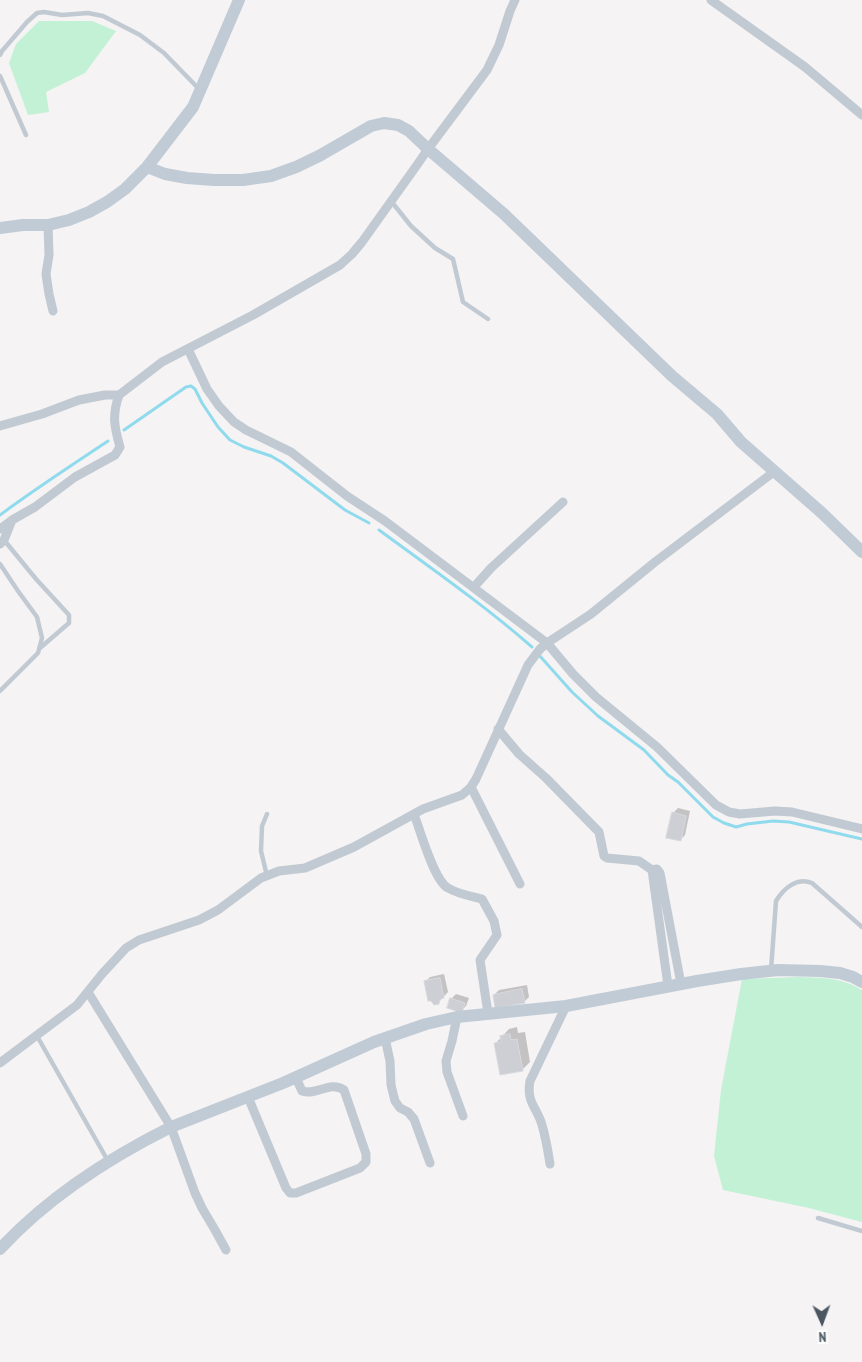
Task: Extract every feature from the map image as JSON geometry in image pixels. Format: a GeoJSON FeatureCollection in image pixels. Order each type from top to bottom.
{"type":"FeatureCollection","features":[{"type":"Feature","properties":{"kind":"street"},"geometry":{"type":"LineString","coordinates":[[0,228],[22,225],[48,225],[68,220],[108,202],[125,189],[147,167],[193,107],[239,0]]}},
{"type":"Feature","properties":{"kind":"street"},"geometry":{"type":"LineString","coordinates":[[0,426],[42,414],[79,400],[119,394],[162,362],[340,265],[362,242],[487,70],[515,0]]}},
{"type":"Feature","properties":{"kind":"street"},"geometry":{"type":"LineString","coordinates":[[711,0],[805,67],[862,115]]}},
{"type":"Feature","properties":{"kind":"street"},"geometry":{"type":"LineString","coordinates":[[147,167],[165,174],[214,180],[243,180],[271,176],[319,156],[371,126],[384,123],[398,125],[409,131],[504,214],[672,376],[717,414],[741,442],[822,513],[862,552]]}},
{"type":"Feature","properties":{"kind":"street"},"geometry":{"type":"LineString","coordinates":[[48,225],[49,255],[46,274],[53,311]]}},
{"type":"Feature","properties":{"kind":"street"},"geometry":{"type":"LineString","coordinates":[[188,349],[207,390],[234,422],[291,452],[547,643],[573,674],[596,697],[656,747],[716,804],[729,812],[740,814],[775,811],[792,812],[862,829]]}},
{"type":"Feature","properties":{"kind":"street"},"geometry":{"type":"LineString","coordinates":[[0,529],[36,507],[75,477],[115,456],[120,447],[114,427],[114,415],[119,394]]}},
{"type":"Feature","properties":{"kind":"street"},"geometry":{"type":"LineString","coordinates":[[0,1063],[77,1005],[126,948],[139,940],[200,920],[218,910],[261,878],[279,871],[305,868],[354,847],[422,809],[462,795],[470,787],[528,665],[540,649],[592,614],[655,562],[775,471]]}},
{"type":"Feature","properties":{"kind":"street"},"geometry":{"type":"LineString","coordinates":[[474,587],[491,568],[563,502]]}},
{"type":"Feature","properties":{"kind":"street"},"geometry":{"type":"LineString","coordinates":[[2,542],[12,520]]}},
{"type":"Feature","properties":{"kind":"street"},"geometry":{"type":"LineString","coordinates":[[498,729],[519,754],[546,778],[599,832],[604,856],[607,858],[638,861],[652,870],[657,869],[660,873],[681,984]]}},
{"type":"Feature","properties":{"kind":"street"},"geometry":{"type":"LineString","coordinates":[[470,787],[520,884]]}},
{"type":"Feature","properties":{"kind":"street"},"geometry":{"type":"LineString","coordinates":[[414,814],[436,874],[446,888],[482,899],[494,921],[497,936],[480,960],[488,1013]]}},
{"type":"Feature","properties":{"kind":"street"},"geometry":{"type":"LineString","coordinates":[[652,870],[668,986]]}},
{"type":"Feature","properties":{"kind":"street"},"geometry":{"type":"LineString","coordinates":[[0,1249],[44,1208],[78,1181],[137,1145],[171,1127],[296,1078],[374,1042],[426,1024],[488,1013],[566,1006],[732,975],[771,971],[840,973],[862,982]]}},
{"type":"Feature","properties":{"kind":"street"},"geometry":{"type":"LineString","coordinates":[[88,992],[171,1127],[195,1193],[226,1250]]}},
{"type":"Feature","properties":{"kind":"street"},"geometry":{"type":"LineString","coordinates":[[550,1164],[542,1126],[529,1098],[528,1090],[530,1081],[566,1006]]}},
{"type":"Feature","properties":{"kind":"street"},"geometry":{"type":"LineString","coordinates":[[457,1017],[446,1061],[447,1072],[463,1116]]}},
{"type":"Feature","properties":{"kind":"street"},"geometry":{"type":"LineString","coordinates":[[385,1038],[390,1061],[390,1085],[395,1101],[400,1108],[408,1112],[414,1119],[430,1163]]}},
{"type":"Feature","properties":{"kind":"street"},"geometry":{"type":"LineString","coordinates":[[248,1097],[286,1188],[290,1192],[296,1193],[360,1168],[366,1162],[366,1154],[344,1090],[332,1086],[307,1092],[302,1090],[296,1078]]}},
{"type":"Feature","properties":{"kind":"lane"},"geometry":{"type":"LineString","coordinates":[[0,55],[27,22],[38,13],[103,16],[140,35],[158,48],[201,91]]}},
{"type":"Feature","properties":{"kind":"lane"},"geometry":{"type":"LineString","coordinates":[[0,76],[26,135]]}},
{"type":"Feature","properties":{"kind":"lane"},"geometry":{"type":"LineString","coordinates":[[392,201],[411,226],[435,248],[453,259],[463,302],[488,319]]}},
{"type":"Feature","properties":{"kind":"lane"},"geometry":{"type":"LineString","coordinates":[[2,542],[69,614],[69,623],[39,649]]}},
{"type":"Feature","properties":{"kind":"lane"},"geometry":{"type":"LineString","coordinates":[[0,564],[37,617],[42,638],[38,653],[0,691]]}},
{"type":"Feature","properties":{"kind":"lane"},"geometry":{"type":"LineString","coordinates":[[267,814],[262,826],[261,851],[267,876]]}},
{"type":"Feature","properties":{"kind":"lane"},"geometry":{"type":"LineString","coordinates":[[771,971],[776,900],[780,893],[796,881],[805,880],[812,883],[862,926]]}},
{"type":"Feature","properties":{"kind":"lane"},"geometry":{"type":"LineString","coordinates":[[37,1036],[109,1162]]}},
{"type":"Feature","properties":{"kind":"lane"},"geometry":{"type":"LineString","coordinates":[[818,1218],[862,1231]]}},
{"type":"Feature","properties":{"kind":"green space"},"geometry":{"type":"Polygon","coordinates":[[[39,21],[92,21],[116,31],[85,73],[46,92],[49,112],[28,115],[9,63],[16,44],[39,21]]]}},
{"type":"Feature","properties":{"kind":"green space"},"geometry":{"type":"Polygon","coordinates":[[[799,977],[839,980],[862,990],[862,1222],[809,1208],[723,1190],[714,1156],[721,1090],[742,979],[799,977]]]}},
{"type":"Feature","properties":{"kind":"building"},"geometry":{"type":"Polygon","coordinates":[[[672,812],[686,816],[681,841],[666,838],[672,812]]]}},
{"type":"Feature","properties":{"kind":"building"},"geometry":{"type":"Polygon","coordinates":[[[440,978],[444,998],[440,999],[439,1004],[434,1005],[431,1001],[428,1001],[424,981],[440,978]]]}},
{"type":"Feature","properties":{"kind":"building"},"geometry":{"type":"Polygon","coordinates":[[[522,989],[525,1003],[495,1008],[493,995],[522,989]]]}},
{"type":"Feature","properties":{"kind":"building"},"geometry":{"type":"Polygon","coordinates":[[[450,998],[465,1003],[462,1013],[447,1008],[450,998]]]}},
{"type":"Feature","properties":{"kind":"building"},"geometry":{"type":"Polygon","coordinates":[[[510,1034],[511,1040],[517,1039],[523,1071],[500,1075],[494,1043],[501,1042],[500,1036],[510,1034]]]}},
{"type":"Feature","properties":{"kind":"waterway"},"geometry":{"type":"LineString","coordinates":[[124,430],[186,387],[191,386],[195,389],[218,427],[230,440],[271,456],[283,463],[345,510],[369,523]]}},
{"type":"Feature","properties":{"kind":"waterway"},"geometry":{"type":"LineString","coordinates":[[0,515],[108,441]]}},
{"type":"Feature","properties":{"kind":"waterway"},"geometry":{"type":"LineString","coordinates":[[379,530],[514,631],[532,647]]}},
{"type":"Feature","properties":{"kind":"waterway"},"geometry":{"type":"LineString","coordinates":[[539,655],[572,692],[598,716],[644,750],[713,817],[736,827],[773,821],[789,822],[862,839]]}}]}
